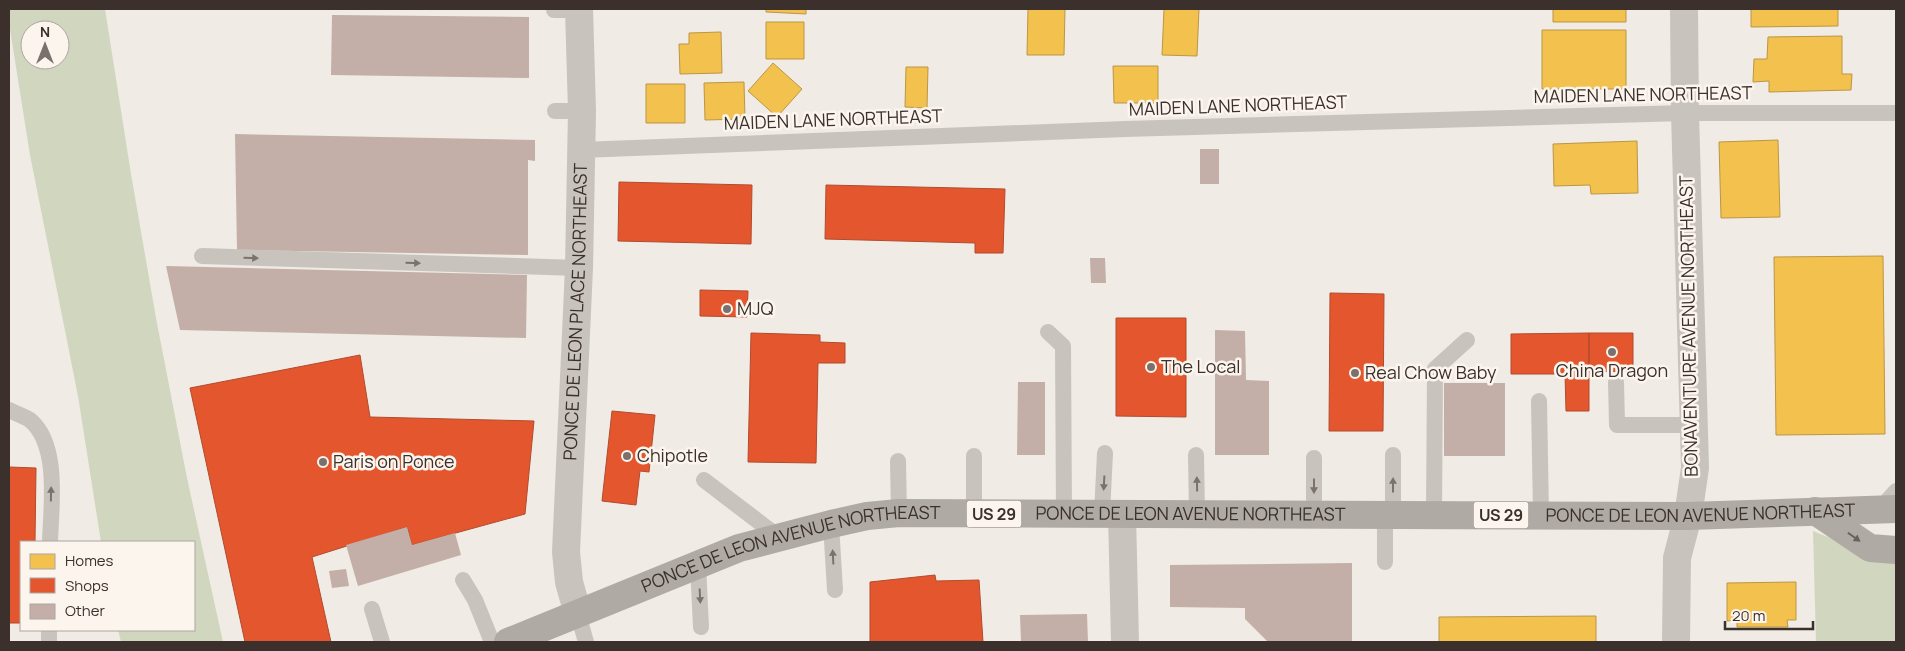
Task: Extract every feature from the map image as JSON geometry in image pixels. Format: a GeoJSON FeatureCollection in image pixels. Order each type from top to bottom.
{"type":"FeatureCollection","features":[{"type":"Feature","properties":{"kind":"highway","name":"PONCE DE LEON AVENUE NORTHEAST"},"geometry":{"type":"LineString","coordinates":[[508,642],[739,548],[866,516],[899,513],[1688,516],[1815,511],[1891,503]]}},
{"type":"Feature","properties":{"kind":"highway"},"geometry":{"type":"LineString","coordinates":[[1815,511],[1870,548],[1896,550]]}},
{"type":"Feature","properties":{"kind":"street","name":"PONCE DE LEON PLACE NORTHEAST"},"geometry":{"type":"LineString","coordinates":[[570,9],[582,111],[579,268],[566,552],[569,582],[578,614]]}},
{"type":"Feature","properties":{"kind":"street","name":"BONAVENTURE AVENUE NORTHEAST"},"geometry":{"type":"LineString","coordinates":[[1676,642],[1677,558],[1688,516],[1695,468],[1684,9]]}},
{"type":"Feature","properties":{"kind":"street"},"geometry":{"type":"LineString","coordinates":[[1112,514],[1125,642]]}},
{"type":"Feature","properties":{"kind":"lane"},"geometry":{"type":"LineString","coordinates":[[555,111],[582,111]]}},
{"type":"Feature","properties":{"kind":"lane","name":"MAIDEN LANE NORTHEAST"},"geometry":{"type":"LineString","coordinates":[[581,150],[1124,129],[1685,113],[1896,113]]}},
{"type":"Feature","properties":{"kind":"lane"},"geometry":{"type":"LineString","coordinates":[[202,256],[579,268]]}},
{"type":"Feature","properties":{"kind":"lane"},"geometry":{"type":"LineString","coordinates":[[1048,332],[1063,346],[1064,514]]}},
{"type":"Feature","properties":{"kind":"lane"},"geometry":{"type":"LineString","coordinates":[[1434,515],[1435,369],[1467,340]]}},
{"type":"Feature","properties":{"kind":"lane"},"geometry":{"type":"LineString","coordinates":[[1616,382],[1617,424],[1693,424]]}},
{"type":"Feature","properties":{"kind":"lane"},"geometry":{"type":"LineString","coordinates":[[1539,401],[1541,515]]}},
{"type":"Feature","properties":{"kind":"lane"},"geometry":{"type":"LineString","coordinates":[[9,410],[29,420],[41,432],[51,462],[50,541]]}},
{"type":"Feature","properties":{"kind":"lane"},"geometry":{"type":"LineString","coordinates":[[1105,453],[1112,514]]}},
{"type":"Feature","properties":{"kind":"lane"},"geometry":{"type":"LineString","coordinates":[[1196,455],[1197,514]]}},
{"type":"Feature","properties":{"kind":"lane"},"geometry":{"type":"LineString","coordinates":[[1385,562],[1394,455]]}},
{"type":"Feature","properties":{"kind":"lane"},"geometry":{"type":"LineString","coordinates":[[974,456],[974,514]]}},
{"type":"Feature","properties":{"kind":"lane"},"geometry":{"type":"LineString","coordinates":[[1314,458],[1314,514]]}},
{"type":"Feature","properties":{"kind":"lane"},"geometry":{"type":"LineString","coordinates":[[898,461],[899,513]]}},
{"type":"Feature","properties":{"kind":"lane"},"geometry":{"type":"LineString","coordinates":[[704,480],[780,538]]}},
{"type":"Feature","properties":{"kind":"lane"},"geometry":{"type":"LineString","coordinates":[[831,524],[835,590]]}},
{"type":"Feature","properties":{"kind":"lane"},"geometry":{"type":"LineString","coordinates":[[698,565],[701,627]]}},
{"type":"Feature","properties":{"kind":"lane"},"geometry":{"type":"LineString","coordinates":[[463,580],[475,600],[492,642]]}},
{"type":"Feature","properties":{"kind":"lane"},"geometry":{"type":"LineString","coordinates":[[372,609],[382,642]]}},
{"type":"Feature","properties":{"kind":"lane"},"geometry":{"type":"LineString","coordinates":[[578,614],[586,642]]}},
{"type":"Feature","properties":{"kind":"green space"},"geometry":{"type":"Polygon","coordinates":[[[9,9],[105,9],[156,318],[187,478],[223,642],[121,642],[118,631],[195,631],[195,541],[101,541],[78,396],[30,155],[9,23],[9,9]]]}},
{"type":"Feature","properties":{"kind":"green space"},"geometry":{"type":"Polygon","coordinates":[[[1813,531],[1878,557],[1896,558],[1896,642],[1816,642],[1813,531]]]}},
{"type":"Feature","properties":{"kind":"building: Homes"},"geometry":{"type":"Polygon","coordinates":[[[766,9],[806,9],[806,14],[766,12],[766,9]]]}},
{"type":"Feature","properties":{"kind":"building: Homes"},"geometry":{"type":"Polygon","coordinates":[[[1028,9],[1065,9],[1064,55],[1027,55],[1028,9]]]}},
{"type":"Feature","properties":{"kind":"building: Homes"},"geometry":{"type":"Polygon","coordinates":[[[1164,9],[1199,9],[1197,56],[1162,55],[1164,9]]]}},
{"type":"Feature","properties":{"kind":"building: Homes"},"geometry":{"type":"Polygon","coordinates":[[[1553,9],[1626,9],[1626,22],[1553,22],[1553,9]]]}},
{"type":"Feature","properties":{"kind":"building: Homes"},"geometry":{"type":"Polygon","coordinates":[[[1751,9],[1838,9],[1838,26],[1751,27],[1751,9]]]}},
{"type":"Feature","properties":{"kind":"building: Homes"},"geometry":{"type":"Polygon","coordinates":[[[766,22],[804,22],[804,59],[766,59],[766,22]]]}},
{"type":"Feature","properties":{"kind":"building: Homes"},"geometry":{"type":"Polygon","coordinates":[[[1542,30],[1626,30],[1626,89],[1542,89],[1542,30]]]}},
{"type":"Feature","properties":{"kind":"building: Homes"},"geometry":{"type":"Polygon","coordinates":[[[721,32],[722,73],[680,74],[679,44],[689,44],[689,33],[721,32]]]}},
{"type":"Feature","properties":{"kind":"building: Homes"},"geometry":{"type":"Polygon","coordinates":[[[1842,36],[1842,74],[1852,74],[1851,90],[1769,92],[1769,81],[1753,82],[1754,59],[1767,59],[1768,37],[1842,36]]]}},
{"type":"Feature","properties":{"kind":"building: Homes"},"geometry":{"type":"Polygon","coordinates":[[[773,63],[802,89],[777,117],[748,91],[773,63]]]}},
{"type":"Feature","properties":{"kind":"building: Homes"},"geometry":{"type":"Polygon","coordinates":[[[1113,66],[1158,66],[1158,103],[1114,103],[1113,66]]]}},
{"type":"Feature","properties":{"kind":"building: Homes"},"geometry":{"type":"Polygon","coordinates":[[[906,67],[928,67],[927,108],[905,107],[906,67]]]}},
{"type":"Feature","properties":{"kind":"building: Homes"},"geometry":{"type":"Polygon","coordinates":[[[744,82],[745,119],[705,120],[704,83],[744,82]]]}},
{"type":"Feature","properties":{"kind":"building: Homes"},"geometry":{"type":"Polygon","coordinates":[[[646,84],[685,84],[685,123],[646,123],[646,84]]]}},
{"type":"Feature","properties":{"kind":"building: Homes"},"geometry":{"type":"Polygon","coordinates":[[[1778,140],[1780,217],[1721,218],[1719,142],[1778,140]]]}},
{"type":"Feature","properties":{"kind":"building: Homes"},"geometry":{"type":"Polygon","coordinates":[[[1637,141],[1638,193],[1591,194],[1590,185],[1554,186],[1553,144],[1637,141]]]}},
{"type":"Feature","properties":{"kind":"building: Homes"},"geometry":{"type":"Polygon","coordinates":[[[1883,256],[1885,434],[1776,435],[1774,257],[1883,256]]]}},
{"type":"Feature","properties":{"kind":"building: Homes"},"geometry":{"type":"Polygon","coordinates":[[[1796,582],[1796,620],[1787,620],[1788,627],[1737,627],[1737,620],[1727,621],[1727,583],[1796,582]]]}},
{"type":"Feature","properties":{"kind":"building: Homes"},"geometry":{"type":"Polygon","coordinates":[[[1596,616],[1596,642],[1439,642],[1439,617],[1596,616]]]}},
{"type":"Feature","properties":{"kind":"building: Shops"},"geometry":{"type":"Polygon","coordinates":[[[619,182],[752,185],[751,244],[618,241],[619,182]]]}},
{"type":"Feature","properties":{"kind":"building: Shops"},"geometry":{"type":"Polygon","coordinates":[[[826,185],[1005,189],[1003,253],[975,253],[975,243],[825,239],[826,185]]]}},
{"type":"Feature","properties":{"kind":"building: Shops"},"geometry":{"type":"Polygon","coordinates":[[[700,290],[748,291],[747,317],[700,316],[700,290]]]}},
{"type":"Feature","properties":{"kind":"building: Shops"},"geometry":{"type":"Polygon","coordinates":[[[1330,293],[1384,294],[1383,431],[1329,431],[1330,293]]]}},
{"type":"Feature","properties":{"kind":"building: Shops","name":"The Local"},"geometry":{"type":"Polygon","coordinates":[[[1116,318],[1186,318],[1186,417],[1116,416],[1116,318]]]}},
{"type":"Feature","properties":{"kind":"building: Shops"},"geometry":{"type":"Polygon","coordinates":[[[751,333],[820,335],[820,342],[845,343],[845,363],[818,363],[816,463],[748,462],[751,333]]]}},
{"type":"Feature","properties":{"kind":"building: Shops"},"geometry":{"type":"Polygon","coordinates":[[[1589,333],[1589,411],[1566,411],[1565,374],[1511,374],[1511,334],[1589,333]]]}},
{"type":"Feature","properties":{"kind":"building: Shops"},"geometry":{"type":"Polygon","coordinates":[[[1589,333],[1633,333],[1633,371],[1589,372],[1589,333]]]}},
{"type":"Feature","properties":{"kind":"building: Shops"},"geometry":{"type":"Polygon","coordinates":[[[360,355],[370,417],[534,421],[525,514],[412,545],[407,527],[312,557],[331,642],[245,642],[190,388],[360,355]]]}},
{"type":"Feature","properties":{"kind":"building: Shops"},"geometry":{"type":"Polygon","coordinates":[[[612,411],[655,415],[649,472],[640,471],[636,505],[602,501],[612,411]]]}},
{"type":"Feature","properties":{"kind":"building: Shops"},"geometry":{"type":"Polygon","coordinates":[[[9,467],[36,468],[35,541],[20,541],[20,623],[9,623],[9,467]]]}},
{"type":"Feature","properties":{"kind":"building: Shops"},"geometry":{"type":"Polygon","coordinates":[[[935,575],[936,581],[979,580],[983,642],[870,642],[870,582],[935,575]]]}},
{"type":"Feature","properties":{"kind":"building: Other"},"geometry":{"type":"Polygon","coordinates":[[[332,15],[529,17],[529,78],[331,75],[332,15]]]}},
{"type":"Feature","properties":{"kind":"building: Other"},"geometry":{"type":"Polygon","coordinates":[[[235,134],[535,140],[535,161],[528,160],[528,255],[237,250],[235,134]]]}},
{"type":"Feature","properties":{"kind":"building: Other"},"geometry":{"type":"Polygon","coordinates":[[[1200,149],[1219,149],[1219,184],[1200,184],[1200,149]]]}},
{"type":"Feature","properties":{"kind":"building: Other"},"geometry":{"type":"Polygon","coordinates":[[[1090,258],[1105,258],[1106,283],[1091,283],[1090,258]]]}},
{"type":"Feature","properties":{"kind":"building: Other"},"geometry":{"type":"Polygon","coordinates":[[[166,266],[527,275],[526,338],[180,330],[166,266]]]}},
{"type":"Feature","properties":{"kind":"building: Other"},"geometry":{"type":"Polygon","coordinates":[[[1215,330],[1245,331],[1246,380],[1269,381],[1269,455],[1215,455],[1215,330]]]}},
{"type":"Feature","properties":{"kind":"building: Other"},"geometry":{"type":"Polygon","coordinates":[[[1018,382],[1045,382],[1045,455],[1017,455],[1018,382]]]}},
{"type":"Feature","properties":{"kind":"building: Other"},"geometry":{"type":"Polygon","coordinates":[[[1444,383],[1505,383],[1505,456],[1444,456],[1444,383]]]}},
{"type":"Feature","properties":{"kind":"building: Other"},"geometry":{"type":"Polygon","coordinates":[[[407,527],[412,545],[455,533],[461,555],[358,586],[346,545],[407,527]]]}},
{"type":"Feature","properties":{"kind":"building: Other"},"geometry":{"type":"Polygon","coordinates":[[[1352,563],[1352,642],[1268,642],[1245,619],[1245,608],[1170,607],[1170,565],[1352,563]]]}},
{"type":"Feature","properties":{"kind":"building: Other"},"geometry":{"type":"Polygon","coordinates":[[[346,569],[349,586],[332,588],[329,571],[346,569]]]}},
{"type":"Feature","properties":{"kind":"building: Other"},"geometry":{"type":"Polygon","coordinates":[[[1087,614],[1088,642],[1021,642],[1020,615],[1087,614]]]}},
{"type":"Feature","properties":{"kind":"place","name":"MJQ"},"geometry":{"type":"Point","coordinates":[727,309]}},
{"type":"Feature","properties":{"kind":"place","name":"China Dragon"},"geometry":{"type":"Point","coordinates":[1612,352]}},
{"type":"Feature","properties":{"kind":"place","name":"The Local"},"geometry":{"type":"Point","coordinates":[1151,367]}},
{"type":"Feature","properties":{"kind":"place","name":"Real Chow Baby"},"geometry":{"type":"Point","coordinates":[1355,373]}},
{"type":"Feature","properties":{"kind":"place","name":"Chipotle"},"geometry":{"type":"Point","coordinates":[627,456]}},
{"type":"Feature","properties":{"kind":"place","name":"Paris on Ponce"},"geometry":{"type":"Point","coordinates":[323,462]}}]}
